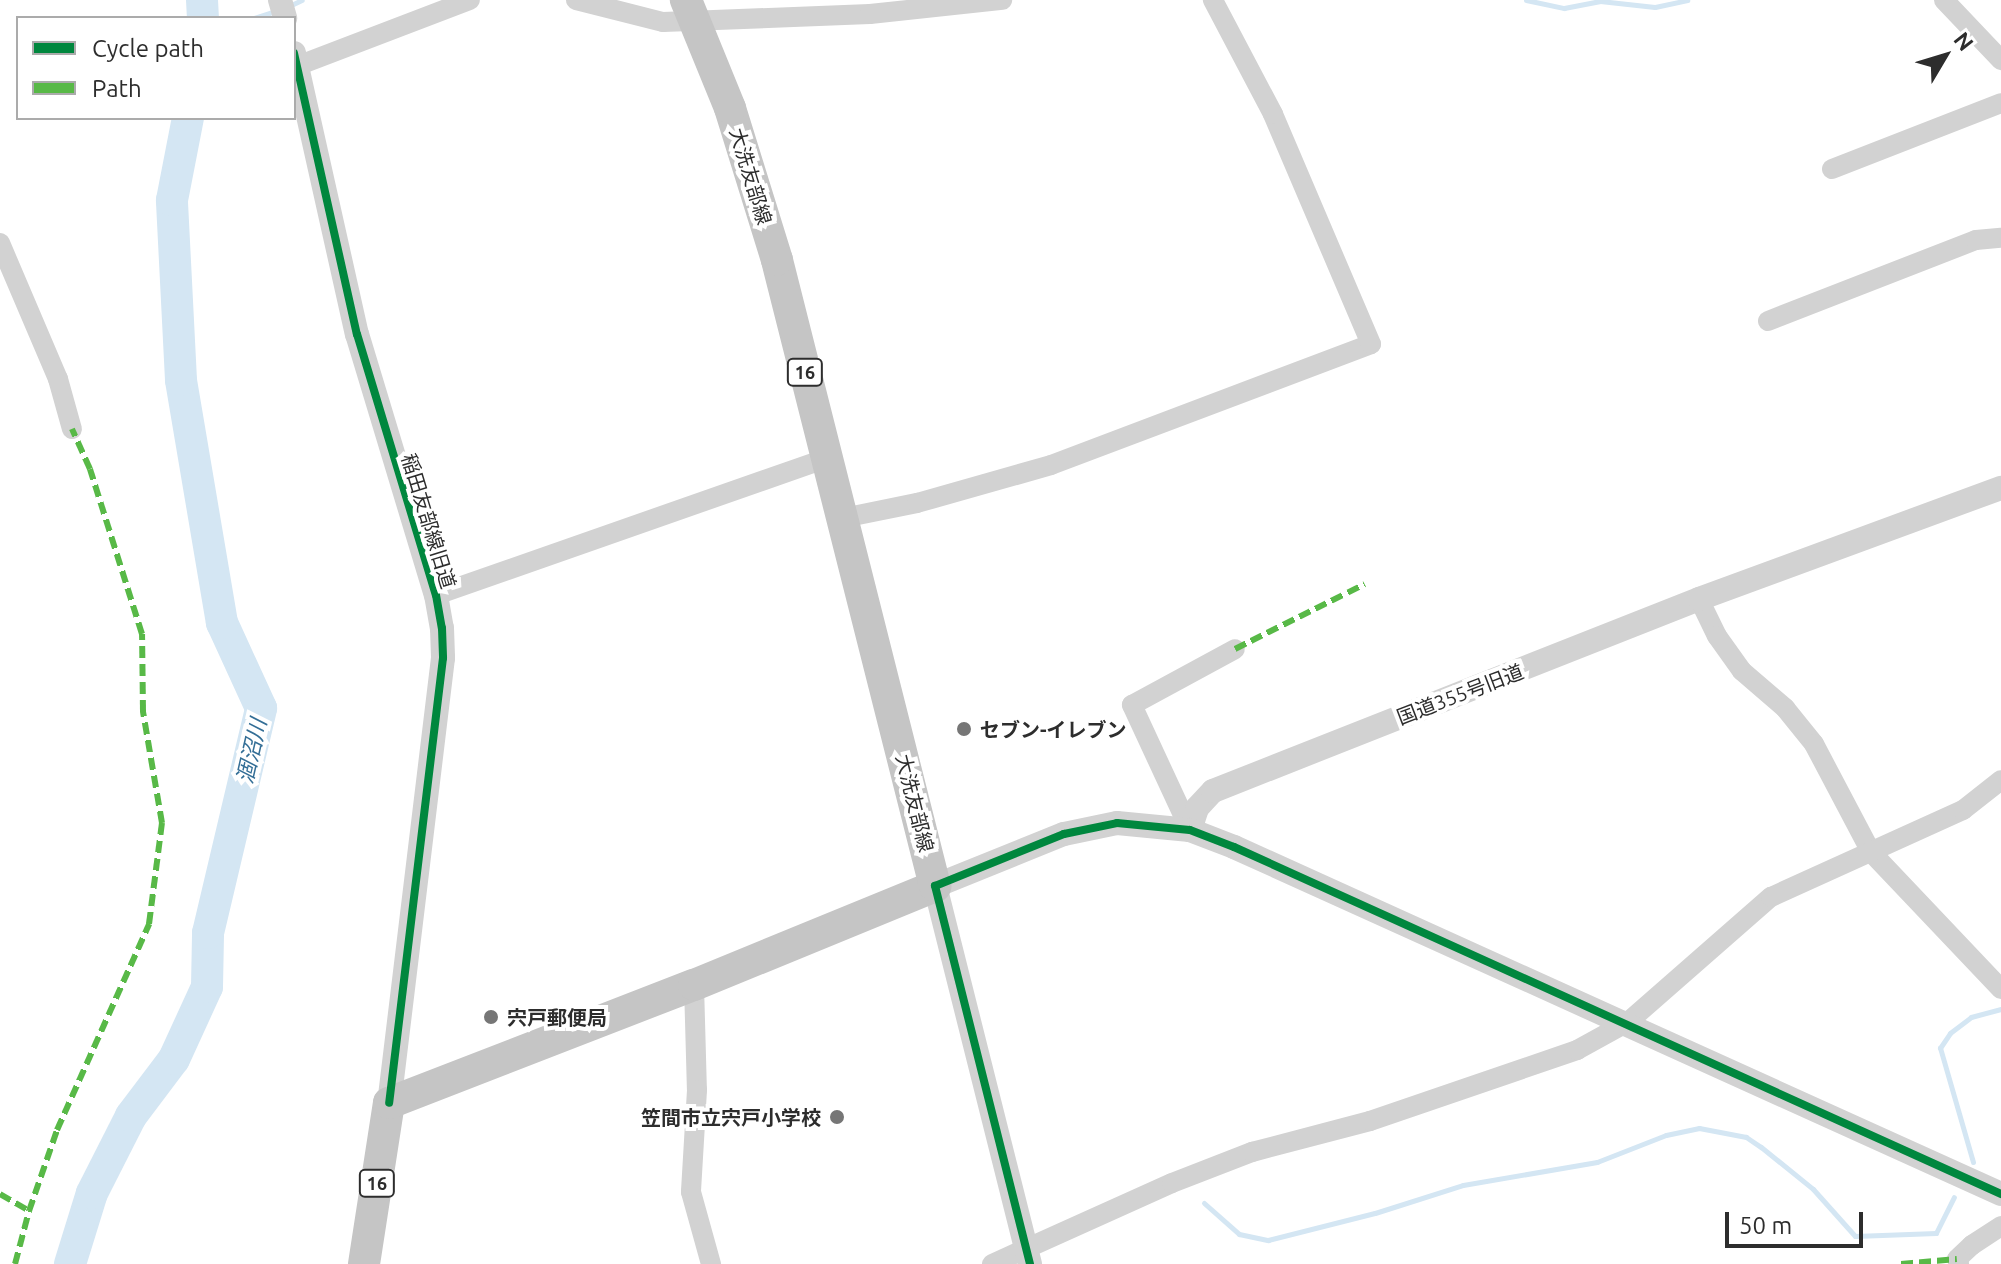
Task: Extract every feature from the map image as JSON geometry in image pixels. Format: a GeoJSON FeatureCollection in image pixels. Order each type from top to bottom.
{"type":"FeatureCollection","features":[{"type":"Feature","properties":{"kind":"main road","name":"大洗友部線"},"geometry":{"type":"LineString","coordinates":[[691,11],[755,184],[828,458],[935,886]]}},
{"type":"Feature","properties":{"kind":"main road"},"geometry":{"type":"LineString","coordinates":[[389,1103],[694,985],[935,886]]}},
{"type":"Feature","properties":{"kind":"main road","name":"16"},"geometry":{"type":"LineString","coordinates":[[364,1264],[389,1103]]}},
{"type":"Feature","properties":{"kind":"street"},"geometry":{"type":"LineString","coordinates":[[296,59],[470,0]]}},
{"type":"Feature","properties":{"kind":"street"},"geometry":{"type":"LineString","coordinates":[[576,0],[663,22],[691,11],[870,14],[1002,0]]}},
{"type":"Feature","properties":{"kind":"street"},"geometry":{"type":"LineString","coordinates":[[843,518],[933,499],[1051,465],[1371,344],[1273,114],[1213,0]]}},
{"type":"Feature","properties":{"kind":"street"},"geometry":{"type":"LineString","coordinates":[[1944,0],[2001,60]]}},
{"type":"Feature","properties":{"kind":"street","name":"稲田友部線旧道"},"geometry":{"type":"LineString","coordinates":[[296,59],[357,334],[436,595],[443,658],[389,1103]]}},
{"type":"Feature","properties":{"kind":"street"},"geometry":{"type":"LineString","coordinates":[[1832,169],[2001,103]]}},
{"type":"Feature","properties":{"kind":"street"},"geometry":{"type":"LineString","coordinates":[[1768,321],[1976,240],[2001,238]]}},
{"type":"Feature","properties":{"kind":"street"},"geometry":{"type":"LineString","coordinates":[[0,243],[58,379],[72,429]]}},
{"type":"Feature","properties":{"kind":"street"},"geometry":{"type":"LineString","coordinates":[[436,595],[828,458]]}},
{"type":"Feature","properties":{"kind":"street","name":"国道355号旧道"},"geometry":{"type":"LineString","coordinates":[[1190,830],[1197,808],[1213,791],[1699,599],[2001,488]]}},
{"type":"Feature","properties":{"kind":"street"},"geometry":{"type":"LineString","coordinates":[[1699,599],[1717,636],[1742,671],[1785,708],[1814,744],[1871,852],[2001,989]]}},
{"type":"Feature","properties":{"kind":"street"},"geometry":{"type":"LineString","coordinates":[[1190,830],[1132,705],[1235,649]]}},
{"type":"Feature","properties":{"kind":"street"},"geometry":{"type":"LineString","coordinates":[[992,1264],[1028,1256],[1172,1183],[1252,1152],[1370,1121],[1577,1050],[1628,1022],[1771,897],[1963,810],[2001,780]]}},
{"type":"Feature","properties":{"kind":"street"},"geometry":{"type":"LineString","coordinates":[[1028,1256],[935,886],[1091,826],[1148,824],[1190,830],[1628,1022],[2001,1194]]}},
{"type":"Feature","properties":{"kind":"street"},"geometry":{"type":"LineString","coordinates":[[694,985],[697,1090],[691,1192],[711,1264]]}},
{"type":"Feature","properties":{"kind":"street"},"geometry":{"type":"LineString","coordinates":[[1959,1264],[1957,1259],[1972,1245],[2001,1226]]}},
{"type":"Feature","properties":{"kind":"waterway","name":"涸沼川"},"geometry":{"type":"LineString","coordinates":[[202,0],[203,16]]}},
{"type":"Feature","properties":{"kind":"waterway"},"geometry":{"type":"LineString","coordinates":[[289,6],[302,0]]}},
{"type":"Feature","properties":{"kind":"waterway"},"geometry":{"type":"LineString","coordinates":[[1526,0],[1564,8],[1600,1],[1655,7],[1687,0]]}},
{"type":"Feature","properties":{"kind":"waterway"},"geometry":{"type":"LineString","coordinates":[[260,16],[276,11]]}},
{"type":"Feature","properties":{"kind":"waterway","name":"涸沼川"},"geometry":{"type":"LineString","coordinates":[[70,1264],[92,1193],[131,1116],[174,1059],[207,987],[208,933],[261,708],[222,623],[181,380],[172,200],[188,120]]}},
{"type":"Feature","properties":{"kind":"waterway"},"geometry":{"type":"LineString","coordinates":[[1973,1162],[1940,1048],[1950,1033],[1971,1017],[2001,1009]]}},
{"type":"Feature","properties":{"kind":"waterway"},"geometry":{"type":"LineString","coordinates":[[1204,1203],[1239,1234],[1268,1240],[1375,1213],[1463,1185],[1597,1162],[1666,1135],[1699,1128],[1746,1137],[1761,1147],[1813,1189],[1855,1236],[1936,1233],[1954,1197]]}},
{"type":"Feature","properties":{"kind":"marked path"},"geometry":{"type":"LineString","coordinates":[[15,1264],[29,1211],[57,1130],[149,924],[162,823],[143,712],[142,634],[90,469],[72,429]]}},
{"type":"Feature","properties":{"kind":"marked path"},"geometry":{"type":"LineString","coordinates":[[1235,649],[1365,584]]}},
{"type":"Feature","properties":{"kind":"marked path"},"geometry":{"type":"LineString","coordinates":[[0,1194],[29,1211]]}},
{"type":"Feature","properties":{"kind":"marked path"},"geometry":{"type":"LineString","coordinates":[[1901,1264],[1957,1259]]}},
{"type":"Feature","properties":{"kind":"cycle path"},"geometry":{"type":"LineString","coordinates":[[296,62],[357,334],[436,595],[442,628],[443,658],[389,1103]]}},
{"type":"Feature","properties":{"kind":"cycle path"},"geometry":{"type":"LineString","coordinates":[[1030,1264],[935,886],[1064,834],[1117,823],[1190,830],[1234,847],[2001,1194]]}},
{"type":"Feature","properties":{"kind":"place","name":"セブン-イレブン"},"geometry":{"type":"Point","coordinates":[964,729]}},
{"type":"Feature","properties":{"kind":"place","name":"宍戸郵便局"},"geometry":{"type":"Point","coordinates":[491,1017]}},
{"type":"Feature","properties":{"kind":"place","name":"笠間市立宍戸小学校"},"geometry":{"type":"Point","coordinates":[837,1117]}}]}
